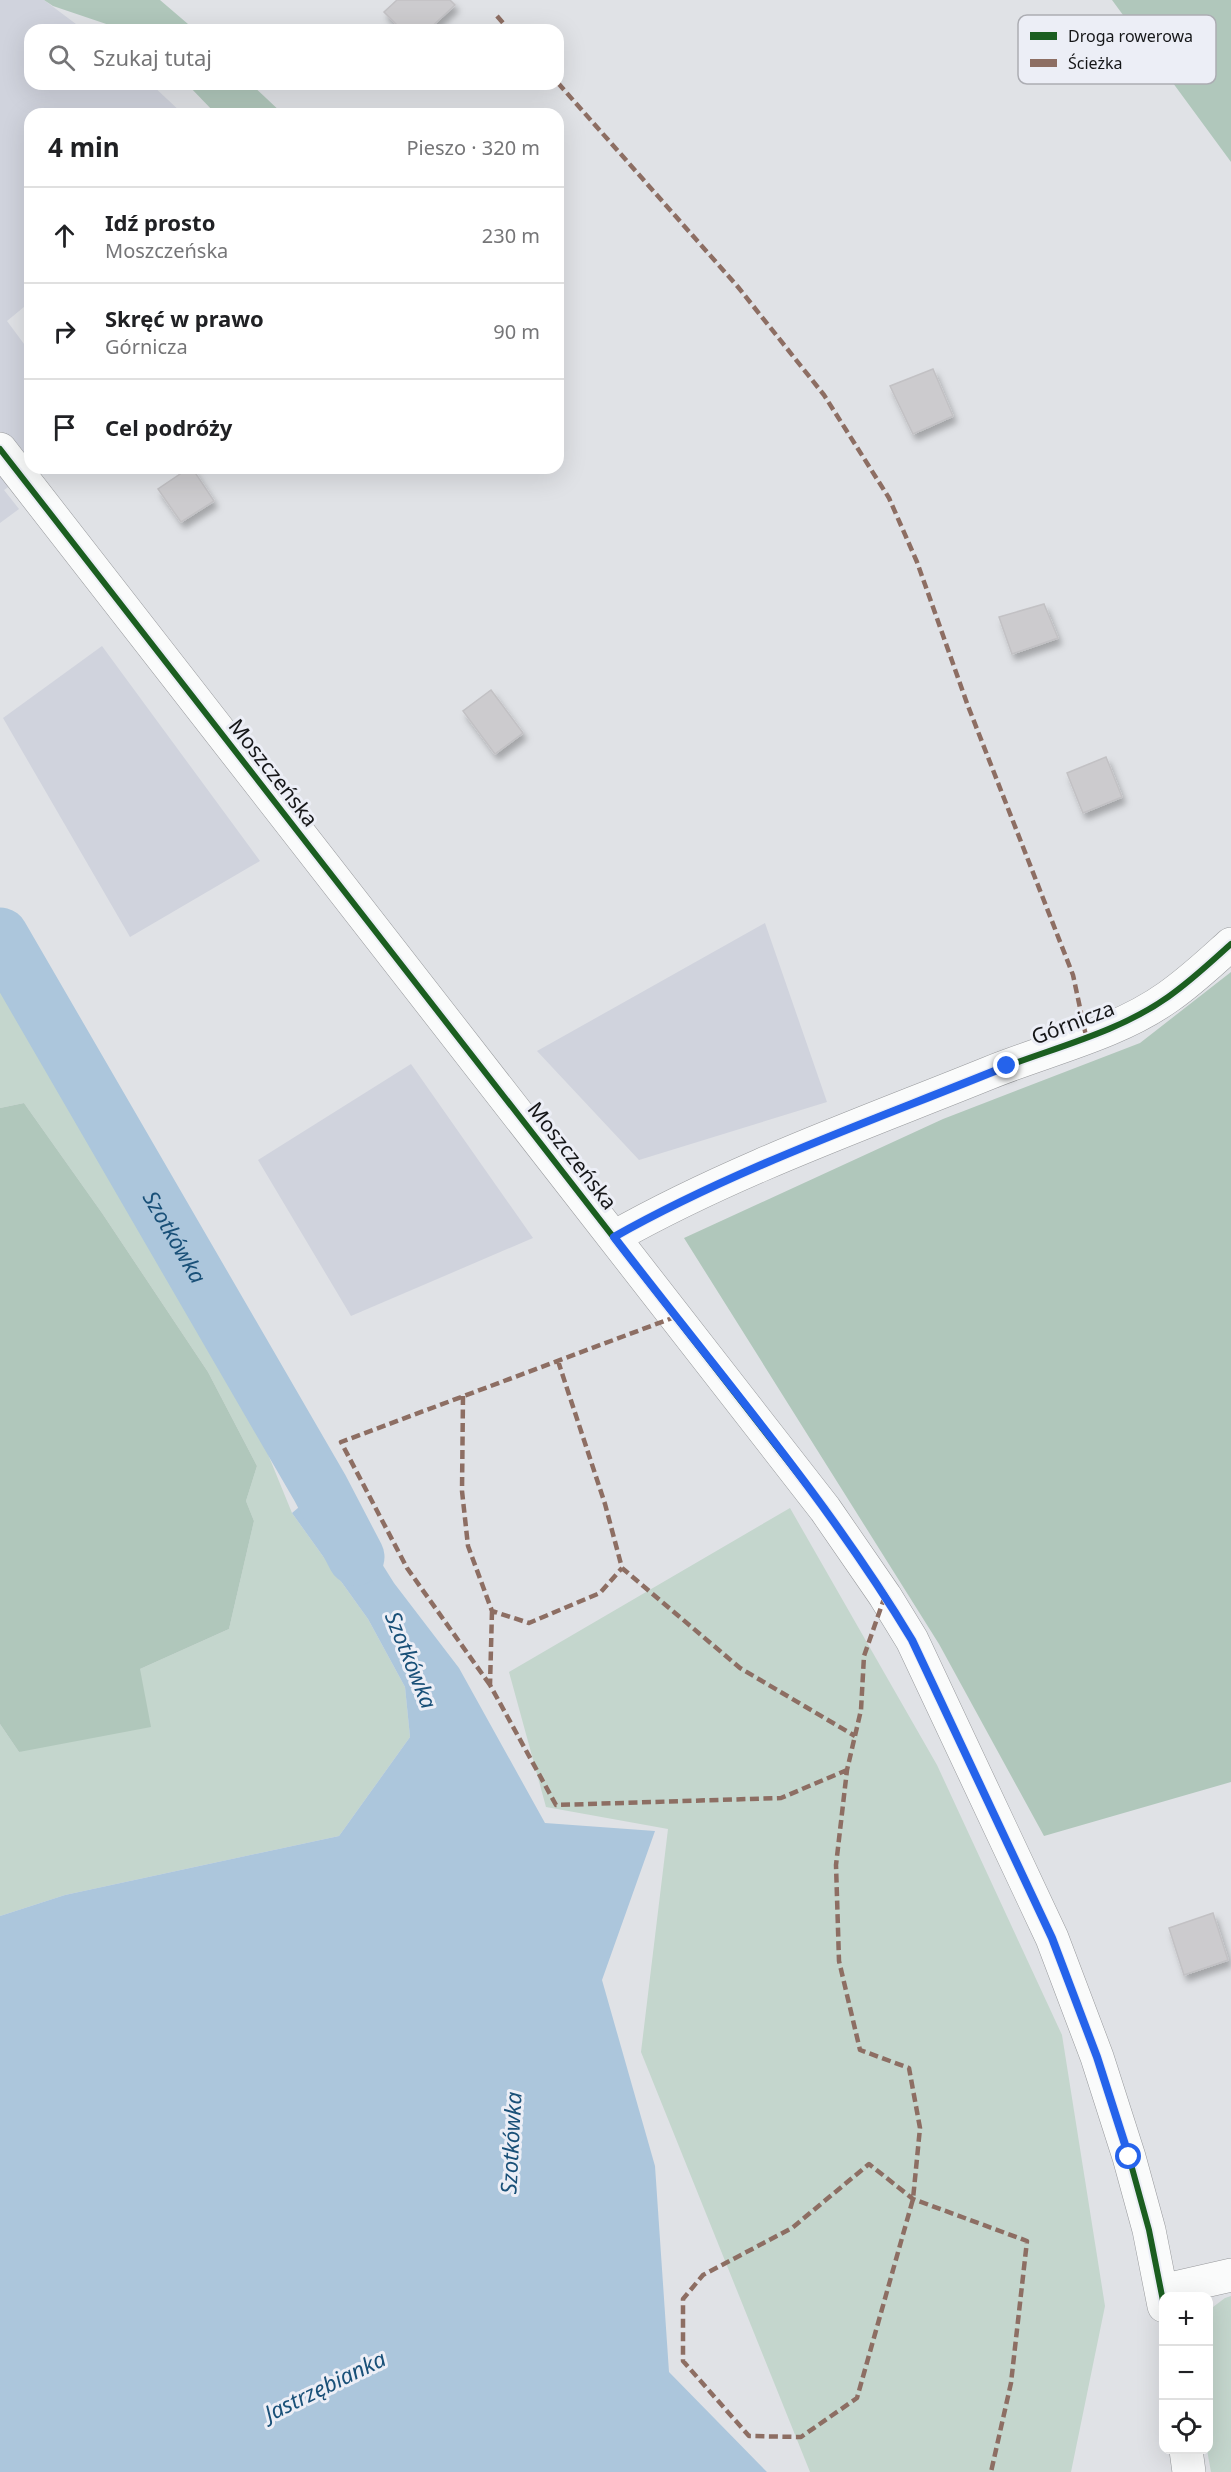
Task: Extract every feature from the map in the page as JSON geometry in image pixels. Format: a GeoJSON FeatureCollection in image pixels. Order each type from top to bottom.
{"type":"FeatureCollection","features":[{"type":"Feature","properties":{"kind":"street","name":"Moszczeńska"},"geometry":{"type":"LineString","coordinates":[[0,449],[825,1509],[885,1596],[912,1640],[1052,1938],[1097,2057],[1125,2146],[1149,2230],[1161,2292]]}},
{"type":"Feature","properties":{"kind":"street","name":"Górnicza"},"geometry":{"type":"LineString","coordinates":[[614,1237],[658,1212],[742,1173],[1007,1066],[1131,1019],[1168,997],[1231,944]]}},
{"type":"Feature","properties":{"kind":"street"},"geometry":{"type":"LineString","coordinates":[[1182,2292],[1231,2275]]}},
{"type":"Feature","properties":{"kind":"street"},"geometry":{"type":"LineString","coordinates":[[1187,2454],[1189,2472]]}},
{"type":"Feature","properties":{"kind":"shaded area"},"geometry":{"type":"Polygon","coordinates":[[[0,0],[44,0],[76,24],[24,24],[24,90],[157,90],[177,108],[24,108],[24,307],[7,321],[24,344],[24,474],[27,474],[4,490],[19,509],[0,523],[0,0]]]}},
{"type":"Feature","properties":{"kind":"shaded area"},"geometry":{"type":"Polygon","coordinates":[[[102,646],[260,861],[130,937],[3,718],[102,646]]]}},
{"type":"Feature","properties":{"kind":"shaded area"},"geometry":{"type":"Polygon","coordinates":[[[765,923],[827,1102],[639,1160],[537,1051],[765,923]]]}},
{"type":"Feature","properties":{"kind":"shaded area"},"geometry":{"type":"Polygon","coordinates":[[[411,1064],[533,1238],[351,1316],[258,1160],[411,1064]]]}},
{"type":"Feature","properties":{"kind":"green space"},"geometry":{"type":"Polygon","coordinates":[[[44,0],[160,0],[188,24],[106,24],[53,6],[44,0]]]}},
{"type":"Feature","properties":{"kind":"green space"},"geometry":{"type":"Polygon","coordinates":[[[1112,0],[1231,0],[1231,162],[1174,84],[1216,84],[1216,15],[1123,15],[1112,0]]]}},
{"type":"Feature","properties":{"kind":"green space"},"geometry":{"type":"Polygon","coordinates":[[[193,90],[257,90],[277,108],[210,108],[193,90]]]}},
{"type":"Feature","properties":{"kind":"green space"},"geometry":{"type":"Polygon","coordinates":[[[1231,972],[1231,1782],[1044,1836],[939,1644],[684,1238],[943,1119],[1140,1043],[1231,972]]]}},
{"type":"Feature","properties":{"kind":"green space"},"geometry":{"type":"Polygon","coordinates":[[[0,977],[234,1371],[292,1513],[368,1619],[405,1687],[410,1737],[339,1836],[65,1895],[0,1916],[0,1724],[19,1752],[140,1669],[229,1629],[254,1521],[246,1501],[257,1466],[208,1372],[102,1213],[24,1103],[0,1108],[0,977]]]}},
{"type":"Feature","properties":{"kind":"green space"},"geometry":{"type":"Polygon","coordinates":[[[24,1103],[102,1213],[208,1372],[257,1466],[246,1501],[254,1521],[229,1629],[140,1669],[151,1727],[19,1752],[0,1724],[0,1108],[24,1103]]]}},
{"type":"Feature","properties":{"kind":"green space"},"geometry":{"type":"Polygon","coordinates":[[[790,1508],[937,1765],[1062,2035],[1105,2306],[1071,2472],[810,2472],[641,2052],[668,1829],[546,1807],[509,1672],[790,1508]]]}},
{"type":"Feature","properties":{"kind":"green space"},"geometry":{"type":"Polygon","coordinates":[[[1231,2296],[1231,2472],[1211,2472],[1208,2454],[1213,2454],[1213,2307],[1231,2296]]]}},
{"type":"Feature","properties":{"kind":"water","name":"Jastrzębianka"},"geometry":{"type":"Polygon","coordinates":[[[330,1481],[394,1583],[459,1668],[545,1823],[655,1831],[602,1980],[655,2166],[669,2372],[767,2472],[0,2472],[0,1916],[65,1895],[339,1836],[410,1737],[405,1687],[368,1619],[292,1513],[330,1481]]]}},
{"type":"Feature","properties":{"kind":"building"},"geometry":{"type":"Polygon","coordinates":[[[397,0],[450,0],[455,5],[434,24],[396,24],[384,12],[397,0]]]}},
{"type":"Feature","properties":{"kind":"building"},"geometry":{"type":"Polygon","coordinates":[[[933,369],[953,416],[913,434],[890,386],[933,369]]]}},
{"type":"Feature","properties":{"kind":"building"},"geometry":{"type":"Polygon","coordinates":[[[180,474],[196,474],[214,501],[181,522],[158,489],[180,474]]]}},
{"type":"Feature","properties":{"kind":"building"},"geometry":{"type":"Polygon","coordinates":[[[1044,604],[1058,638],[1012,654],[999,617],[1044,604]]]}},
{"type":"Feature","properties":{"kind":"building"},"geometry":{"type":"Polygon","coordinates":[[[491,690],[523,733],[495,754],[463,711],[491,690]]]}},
{"type":"Feature","properties":{"kind":"building"},"geometry":{"type":"Polygon","coordinates":[[[1106,757],[1122,797],[1083,813],[1067,773],[1106,757]]]}},
{"type":"Feature","properties":{"kind":"building"},"geometry":{"type":"Polygon","coordinates":[[[1213,1913],[1228,1960],[1184,1975],[1169,1928],[1213,1913]]]}},
{"type":"Feature","properties":{"kind":"waterway","name":"Szotkówka"},"geometry":{"type":"LineString","coordinates":[[0,936],[320,1488],[356,1557]]}},
{"type":"Feature","properties":{"kind":"marked path"},"geometry":{"type":"LineString","coordinates":[[497,16],[504,24]]}},
{"type":"Feature","properties":{"kind":"marked path"},"geometry":{"type":"LineString","coordinates":[[564,90],[738,287],[824,395],[889,498],[917,562],[968,706],[1073,975],[1086,1036]]}},
{"type":"Feature","properties":{"kind":"marked path"},"geometry":{"type":"LineString","coordinates":[[490,1685],[407,1568],[341,1442],[675,1317]]}},
{"type":"Feature","properties":{"kind":"marked path"},"geometry":{"type":"LineString","coordinates":[[558,1361],[605,1504],[622,1568],[740,1668],[855,1736]]}},
{"type":"Feature","properties":{"kind":"marked path"},"geometry":{"type":"LineString","coordinates":[[463,1396],[462,1491],[468,1546],[492,1611],[529,1623],[600,1593],[622,1568]]}},
{"type":"Feature","properties":{"kind":"marked path"},"geometry":{"type":"LineString","coordinates":[[885,1596],[864,1656],[861,1710],[847,1770],[836,1865],[839,1961],[860,2050],[909,2068],[920,2128],[913,2199],[857,2398],[801,2437],[749,2436],[683,2361],[683,2299],[703,2275],[792,2228],[869,2164],[913,2199],[1027,2241],[1011,2383],[991,2472]]}},
{"type":"Feature","properties":{"kind":"marked path"},"geometry":{"type":"LineString","coordinates":[[492,1611],[490,1685],[556,1805],[781,1798],[847,1770]]}},
{"type":"Feature","properties":{"kind":"cycle path"},"geometry":{"type":"LineString","coordinates":[[0,449],[825,1509],[885,1596],[912,1640],[1052,1938],[1097,2057],[1129,2157],[1149,2230],[1161,2292]]}},
{"type":"Feature","properties":{"kind":"cycle path"},"geometry":{"type":"LineString","coordinates":[[614,1237],[705,1190],[799,1149],[1011,1064],[1081,1040],[1126,1021],[1148,1010],[1176,991],[1231,944]]}},
{"type":"Feature","properties":{"kind":"route"},"geometry":{"type":"LineString","coordinates":[[1007,1066],[742,1173],[658,1212],[614,1237],[825,1509],[885,1596],[912,1640],[1052,1938],[1097,2057],[1129,2157]]}}]}
